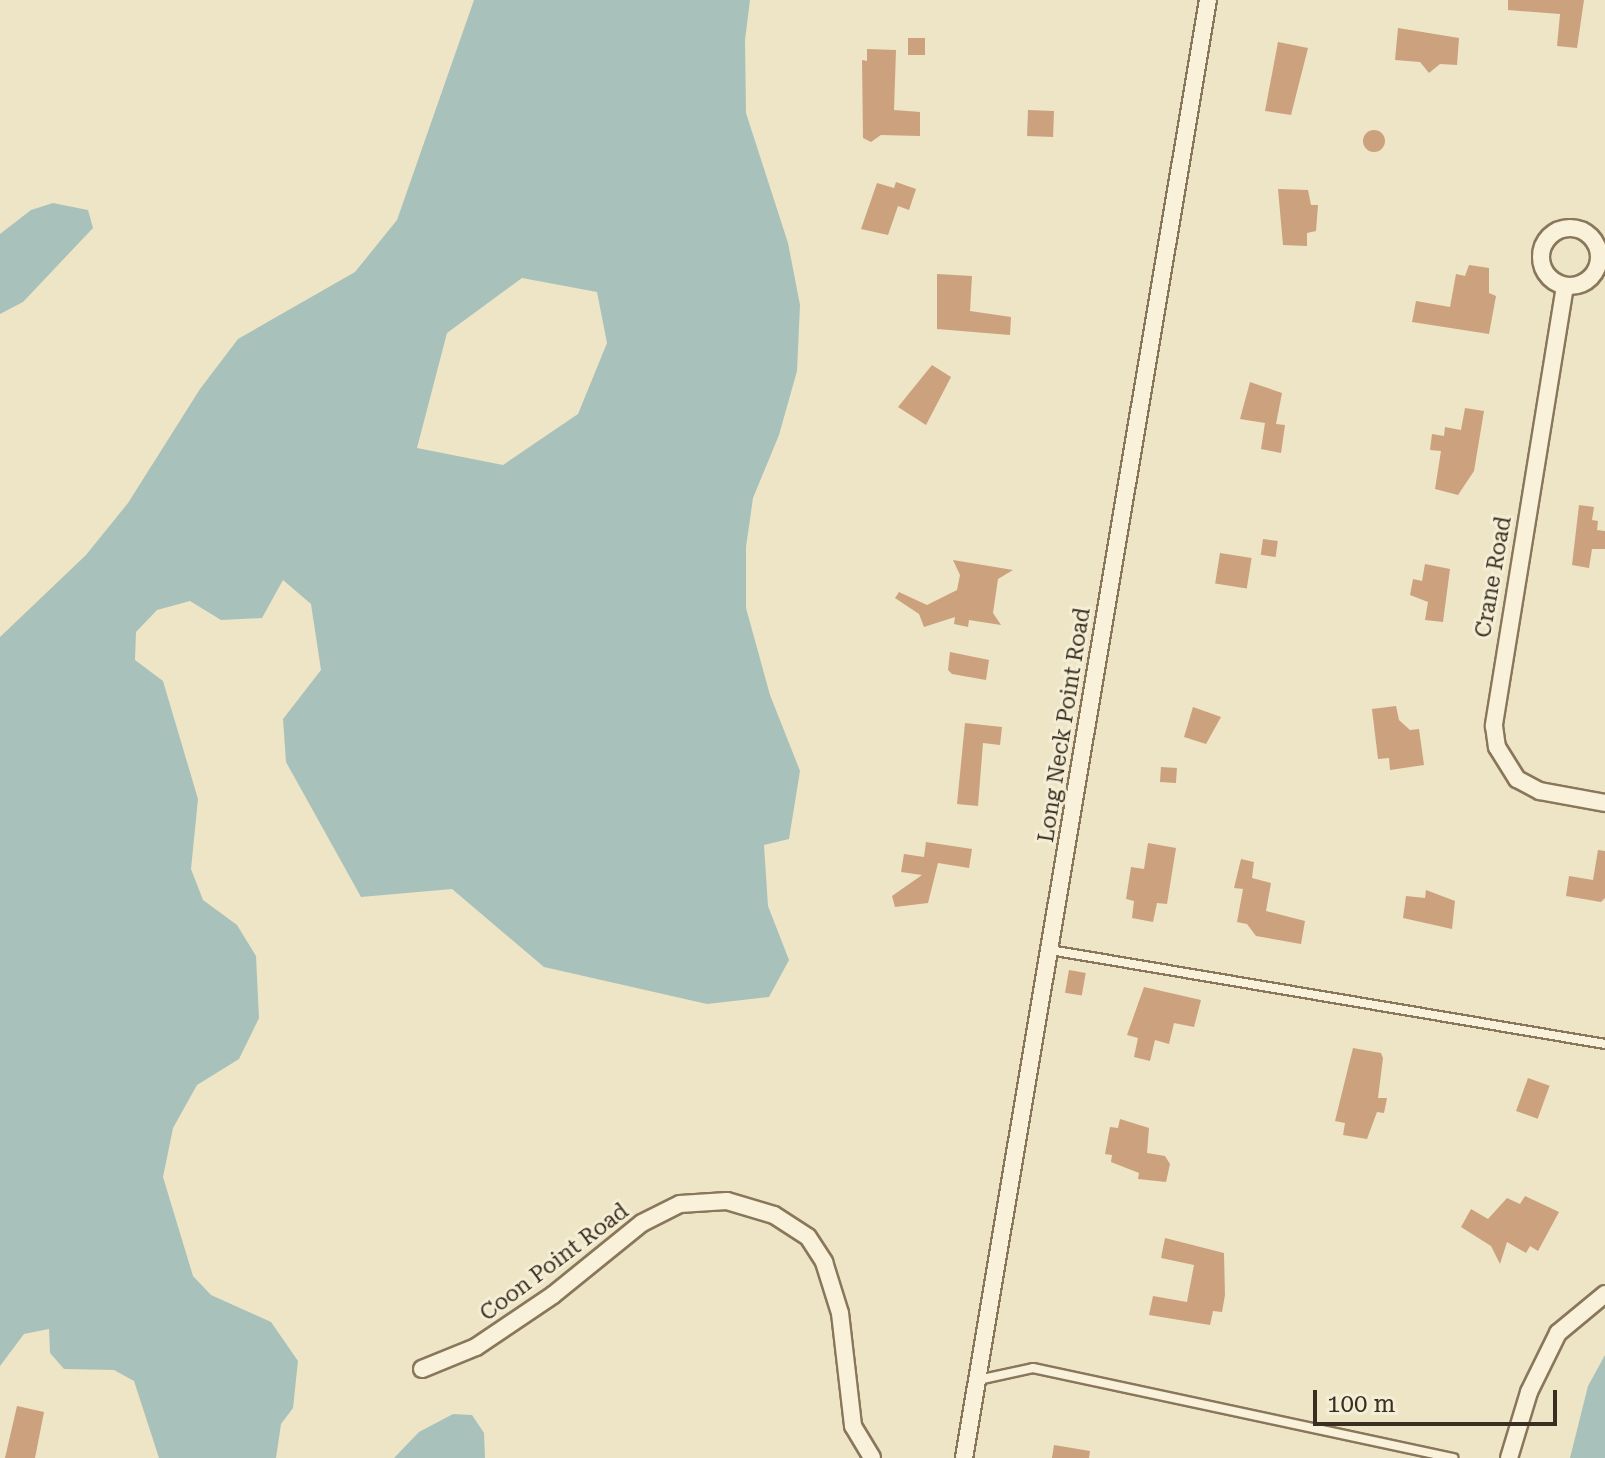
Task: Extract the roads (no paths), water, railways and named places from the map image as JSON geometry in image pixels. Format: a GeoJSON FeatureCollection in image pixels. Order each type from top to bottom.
{"type":"FeatureCollection","features":[{"type":"Feature","properties":{"kind":"street","name":"Long Neck Point Road"},"geometry":{"type":"LineString","coordinates":[[964,1458],[1208,0]]}},
{"type":"Feature","properties":{"kind":"street","name":"Crane Road"},"geometry":{"type":"LineString","coordinates":[[1565,286],[1494,726],[1497,747],[1517,779],[1540,791],[1605,803]]}},
{"type":"Feature","properties":{"kind":"street","name":"Coon Point Road"},"geometry":{"type":"LineString","coordinates":[[422,1369],[476,1347],[553,1295],[642,1223],[680,1204],[727,1201],[774,1215],[808,1237],[824,1262],[840,1313],[853,1426],[872,1458]]}},
{"type":"Feature","properties":{"kind":"street"},"geometry":{"type":"LineString","coordinates":[[1509,1458],[1529,1392],[1558,1333],[1605,1294]]}},
{"type":"Feature","properties":{"kind":"lane"},"geometry":{"type":"LineString","coordinates":[[1050,950],[1605,1044]]}},
{"type":"Feature","properties":{"kind":"lane"},"geometry":{"type":"LineString","coordinates":[[978,1380],[1033,1368],[1453,1458]]}},
{"type":"Feature","properties":{"kind":"water"},"geometry":{"type":"Polygon","coordinates":[[[474,0],[750,0],[745,40],[746,113],[788,243],[800,305],[797,371],[779,435],[753,498],[746,547],[746,608],[770,695],[800,771],[789,839],[764,845],[768,906],[789,960],[769,997],[707,1004],[544,967],[452,889],[361,897],[286,762],[283,719],[321,670],[311,604],[283,580],[262,618],[221,620],[190,601],[157,610],[136,632],[135,660],[163,681],[198,799],[191,869],[203,900],[237,925],[256,956],[259,1018],[239,1059],[197,1085],[173,1128],[163,1177],[193,1276],[211,1295],[271,1322],[298,1361],[293,1408],[281,1424],[276,1458],[159,1458],[134,1381],[114,1370],[64,1369],[50,1353],[49,1329],[24,1334],[0,1366],[0,637],[86,555],[128,503],[200,389],[238,339],[355,272],[397,220],[474,0]],[[522,278],[447,333],[417,448],[503,465],[578,414],[607,343],[597,292],[522,278]]]}},
{"type":"Feature","properties":{"kind":"water"},"geometry":{"type":"Polygon","coordinates":[[[53,203],[88,210],[93,228],[23,302],[0,314],[0,234],[31,210],[53,203]]]}},
{"type":"Feature","properties":{"kind":"water"},"geometry":{"type":"Polygon","coordinates":[[[1605,1355],[1605,1458],[1570,1458],[1588,1386],[1605,1355]]]}},
{"type":"Feature","properties":{"kind":"water"},"geometry":{"type":"Polygon","coordinates":[[[453,1414],[472,1415],[484,1433],[485,1458],[394,1458],[419,1432],[453,1414]]]}}]}
